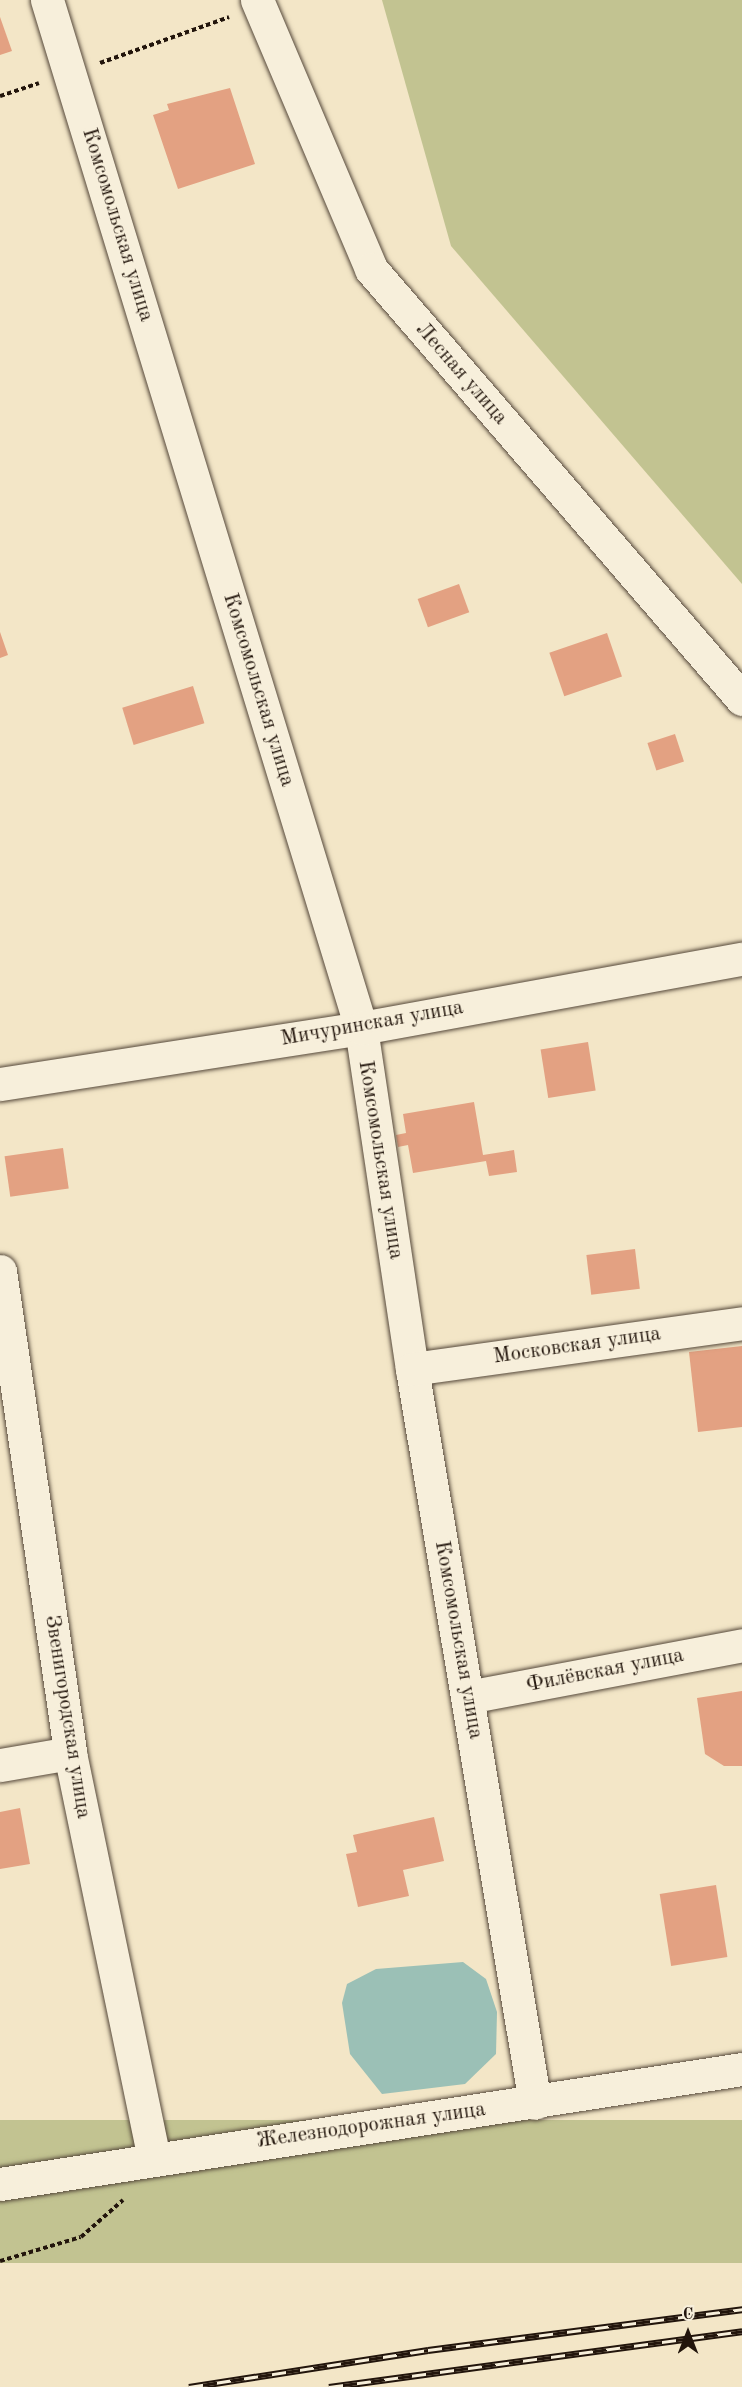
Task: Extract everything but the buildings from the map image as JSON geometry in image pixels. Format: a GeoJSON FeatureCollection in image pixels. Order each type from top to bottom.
{"type":"FeatureCollection","features":[{"type":"Feature","properties":{"kind":"street","name":"Комсомольская улица"},"geometry":{"type":"LineString","coordinates":[[47,0],[360,1028],[412,1369],[534,2103]]}},
{"type":"Feature","properties":{"kind":"street","name":"Лесная улица"},"geometry":{"type":"LineString","coordinates":[[258,3],[371,269],[742,699]]}},
{"type":"Feature","properties":{"kind":"street","name":"Мичуринская улица"},"geometry":{"type":"LineString","coordinates":[[0,1084],[360,1028],[742,959]]}},
{"type":"Feature","properties":{"kind":"street","name":"Звенигородская улица"},"geometry":{"type":"LineString","coordinates":[[0,1271],[13,1439],[70,1753],[154,2159]]}},
{"type":"Feature","properties":{"kind":"street","name":"Московская улица"},"geometry":{"type":"LineString","coordinates":[[412,1369],[742,1323]]}},
{"type":"Feature","properties":{"kind":"street","name":"Филёвская улица"},"geometry":{"type":"LineString","coordinates":[[468,1697],[742,1645]]}},
{"type":"Feature","properties":{"kind":"street"},"geometry":{"type":"LineString","coordinates":[[0,1766],[70,1753]]}},
{"type":"Feature","properties":{"kind":"street","name":"Железнодорожная улица"},"geometry":{"type":"LineString","coordinates":[[0,2184],[742,2069]]}},
{"type":"Feature","properties":{"kind":"path"},"geometry":{"type":"LineString","coordinates":[[0,96],[70,73],[258,3]]}},
{"type":"Feature","properties":{"kind":"path"},"geometry":{"type":"LineString","coordinates":[[0,2261],[81,2237],[124,2198]]}},
{"type":"Feature","properties":{"kind":"green space"},"geometry":{"type":"Polygon","coordinates":[[[382,0],[742,0],[742,584],[451,246],[382,0]]]}},
{"type":"Feature","properties":{"kind":"green space"},"geometry":{"type":"Polygon","coordinates":[[[0,2120],[742,2120],[742,2263],[0,2263],[0,2120]]]}},
{"type":"Feature","properties":{"kind":"water"},"geometry":{"type":"Polygon","coordinates":[[[463,1962],[486,1979],[497,2012],[496,2054],[465,2084],[382,2094],[350,2054],[342,2003],[347,1984],[376,1969],[463,1962]]]}},
{"type":"Feature","properties":{"kind":"railway"},"geometry":{"type":"LineString","coordinates":[[189,2387],[428,2350],[742,2309]]}},
{"type":"Feature","properties":{"kind":"railway"},"geometry":{"type":"LineString","coordinates":[[329,2387],[742,2331]]}}]}
